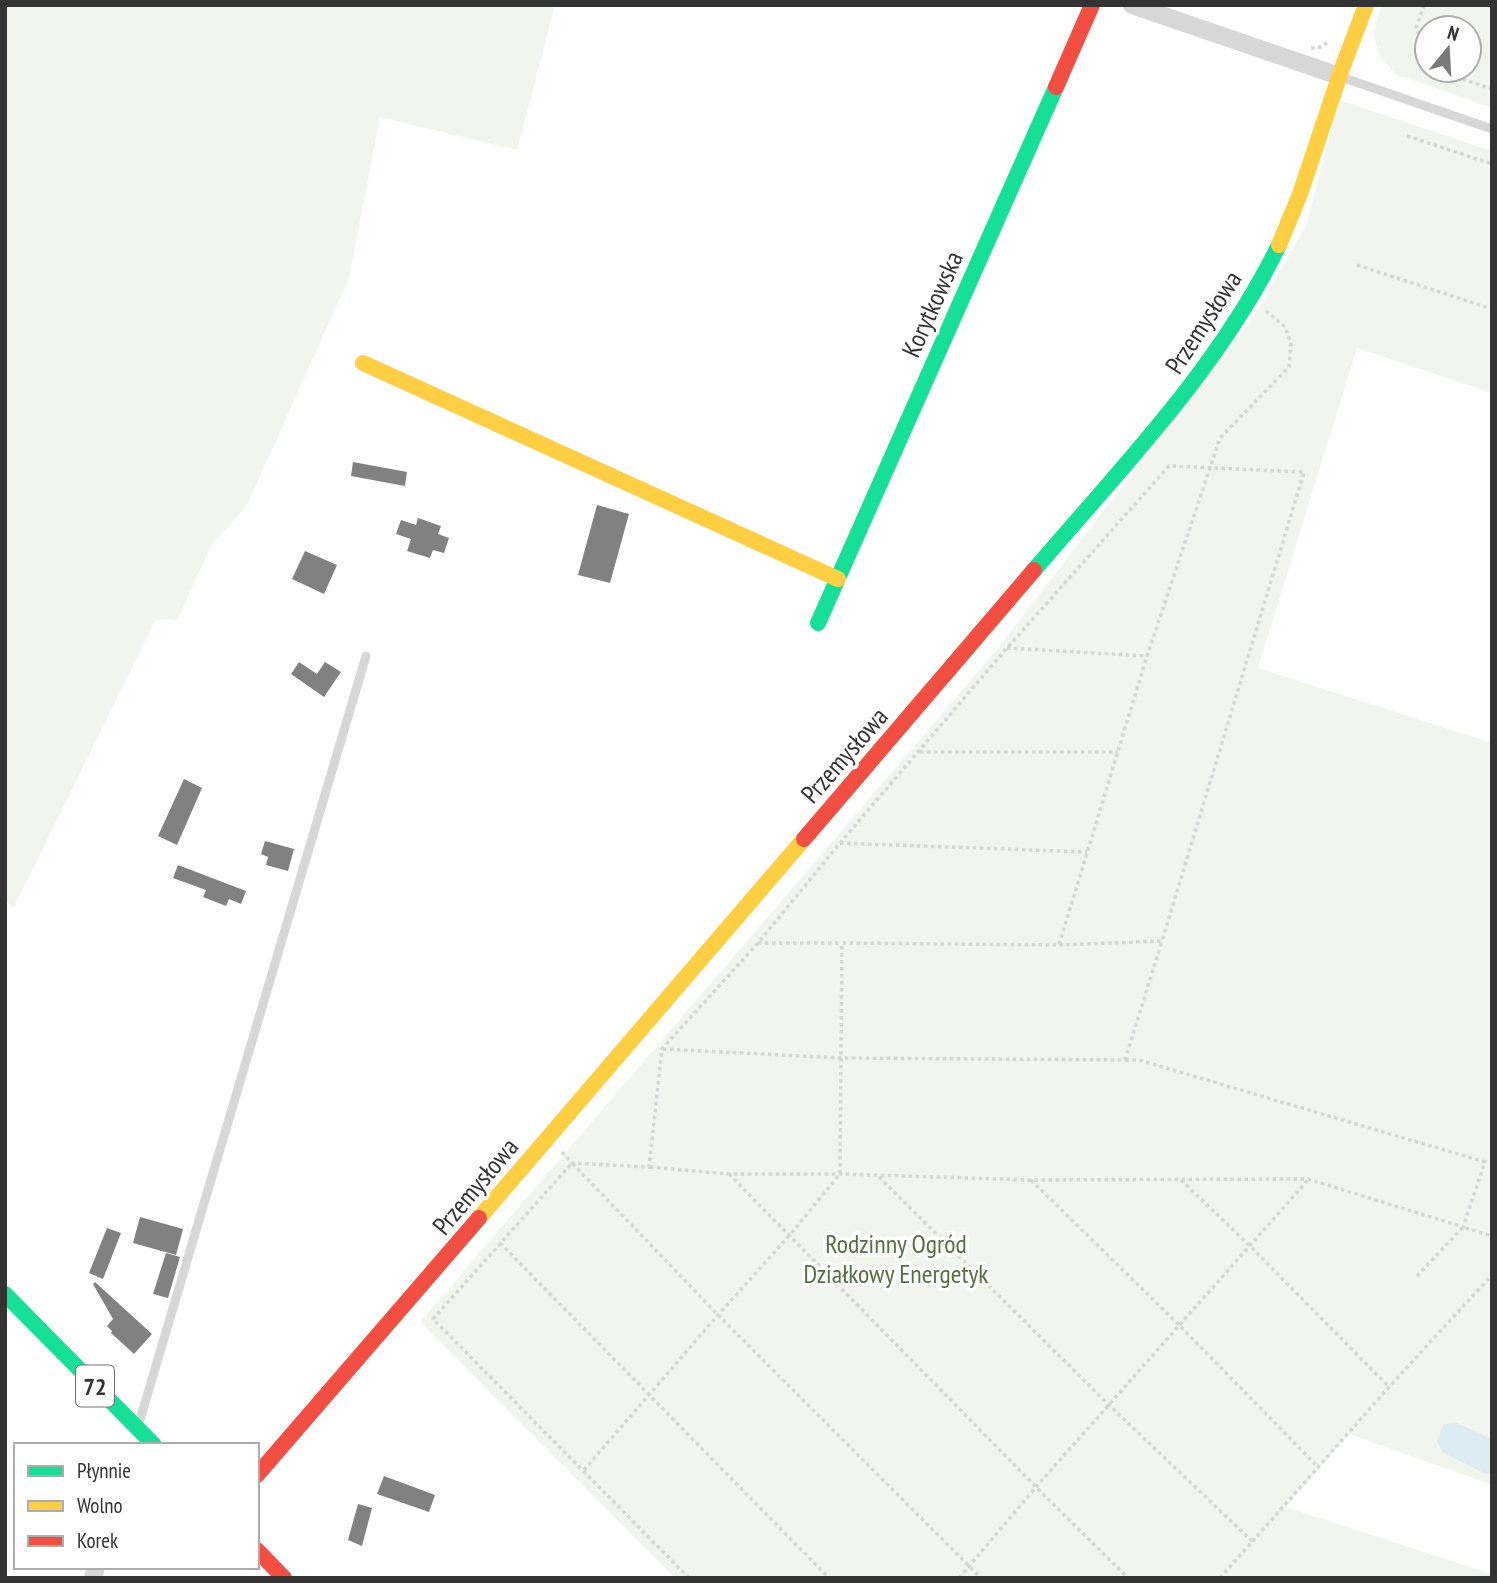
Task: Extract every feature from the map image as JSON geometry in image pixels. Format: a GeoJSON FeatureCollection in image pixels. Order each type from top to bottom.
{"type":"FeatureCollection","features":[{"type":"Feature","properties":{"kind":"main road","name":"Korytkowska"},"geometry":{"type":"LineString","coordinates":[[818,623],[1091,5]]}},
{"type":"Feature","properties":{"kind":"main road","name":"Przemysłowa"},"geometry":{"type":"LineString","coordinates":[[259,1473],[404,1307],[1189,389],[1223,343],[1273,257],[1292,215],[1366,5]]}},
{"type":"Feature","properties":{"kind":"main road"},"geometry":{"type":"LineString","coordinates":[[363,363],[838,579]]}},
{"type":"Feature","properties":{"kind":"main road","name":"72"},"geometry":{"type":"LineString","coordinates":[[5,1294],[134,1436]]}},
{"type":"Feature","properties":{"kind":"main road"},"geometry":{"type":"LineString","coordinates":[[259,1552],[284,1578]]}},
{"type":"Feature","properties":{"kind":"street"},"geometry":{"type":"LineString","coordinates":[[1132,5],[1339,76]]}},
{"type":"Feature","properties":{"kind":"lane"},"geometry":{"type":"LineString","coordinates":[[1339,76],[1492,129]]}},
{"type":"Feature","properties":{"kind":"lane"},"geometry":{"type":"LineString","coordinates":[[134,1436],[366,656]]}},
{"type":"Feature","properties":{"kind":"path"},"geometry":{"type":"LineString","coordinates":[[1303,49],[1321,47],[1335,37]]}},
{"type":"Feature","properties":{"kind":"path"},"geometry":{"type":"LineString","coordinates":[[1407,136],[1492,164]]}},
{"type":"Feature","properties":{"kind":"path"},"geometry":{"type":"LineString","coordinates":[[1357,265],[1492,309]]}},
{"type":"Feature","properties":{"kind":"path"},"geometry":{"type":"LineString","coordinates":[[1059,945],[1147,656],[1220,438],[1289,367],[1291,343],[1285,327],[1251,298]]}},
{"type":"Feature","properties":{"kind":"path"},"geometry":{"type":"LineString","coordinates":[[649,1167],[662,1049],[758,943],[1007,648],[1169,466],[1304,472],[1125,1060]]}},
{"type":"Feature","properties":{"kind":"path"},"geometry":{"type":"LineString","coordinates":[[1007,648],[1147,656]]}},
{"type":"Feature","properties":{"kind":"path"},"geometry":{"type":"LineString","coordinates":[[919,752],[1118,752]]}},
{"type":"Feature","properties":{"kind":"path"},"geometry":{"type":"LineString","coordinates":[[841,843],[1087,852]]}},
{"type":"Feature","properties":{"kind":"path"},"geometry":{"type":"LineString","coordinates":[[758,943],[1059,945],[1162,942]]}},
{"type":"Feature","properties":{"kind":"path"},"geometry":{"type":"LineString","coordinates":[[584,1470],[840,1174],[842,943]]}},
{"type":"Feature","properties":{"kind":"path"},"geometry":{"type":"LineString","coordinates":[[662,1049],[842,1058],[1139,1060],[1485,1163],[1463,1227],[1417,1276]]}},
{"type":"Feature","properties":{"kind":"path"},"geometry":{"type":"LineString","coordinates":[[548,1137],[718,1315],[981,1578]]}},
{"type":"Feature","properties":{"kind":"path"},"geometry":{"type":"LineString","coordinates":[[572,1163],[729,1174],[840,1174],[1031,1180],[1308,1179],[1492,1236]]}},
{"type":"Feature","properties":{"kind":"path"},"geometry":{"type":"LineString","coordinates":[[572,1163],[433,1319],[689,1578]]}},
{"type":"Feature","properties":{"kind":"path"},"geometry":{"type":"LineString","coordinates":[[729,1174],[1128,1578]]}},
{"type":"Feature","properties":{"kind":"path"},"geometry":{"type":"LineString","coordinates":[[877,1176],[1109,1405],[1252,1541]]}},
{"type":"Feature","properties":{"kind":"path"},"geometry":{"type":"LineString","coordinates":[[1180,1179],[1389,1387]]}},
{"type":"Feature","properties":{"kind":"path"},"geometry":{"type":"LineString","coordinates":[[958,1578],[1308,1179]]}},
{"type":"Feature","properties":{"kind":"path"},"geometry":{"type":"LineString","coordinates":[[1031,1180],[1179,1325],[1319,1468]]}},
{"type":"Feature","properties":{"kind":"path"},"geometry":{"type":"LineString","coordinates":[[500,1242],[828,1578]]}},
{"type":"Feature","properties":{"kind":"path"},"geometry":{"type":"LineString","coordinates":[[1220,1578],[1492,1275]]}},
{"type":"Feature","properties":{"kind":"green space"},"geometry":{"type":"Polygon","coordinates":[[[5,5],[555,5],[517,150],[380,117],[349,278],[247,505],[211,546],[177,620],[156,619],[14,907],[5,901],[5,5]]]}},
{"type":"Feature","properties":{"kind":"green space"},"geometry":{"type":"Polygon","coordinates":[[[1382,5],[1492,5],[1492,108],[1424,84],[1483,84],[1483,14],[1413,14],[1413,80],[1396,74],[1380,57],[1373,34],[1382,5]]]}},
{"type":"Feature","properties":{"kind":"green space","name":"Rodzinny Ogród Działkowy Energetyk"},"geometry":{"type":"Polygon","coordinates":[[[1339,100],[1492,151],[1492,393],[1357,348],[1258,668],[1492,743],[1492,1485],[1349,1434],[1286,1507],[1492,1574],[1492,1578],[675,1578],[420,1322],[995,652],[1261,306],[1307,223],[1339,100]]]}},
{"type":"Feature","properties":{"kind":"shaded area"},"geometry":{"type":"Polygon","coordinates":[[[1457,1423],[1492,1439],[1492,1473],[1486,1474],[1442,1452],[1437,1441],[1444,1424],[1457,1423]]]}},
{"type":"Feature","properties":{"kind":"building"},"geometry":{"type":"Polygon","coordinates":[[[353,462],[407,472],[405,486],[351,476],[353,462]]]}},
{"type":"Feature","properties":{"kind":"building"},"geometry":{"type":"Polygon","coordinates":[[[597,505],[629,514],[610,583],[578,575],[597,505]]]}},
{"type":"Feature","properties":{"kind":"building"},"geometry":{"type":"Polygon","coordinates":[[[418,518],[441,526],[438,534],[449,538],[444,553],[433,550],[430,558],[407,551],[411,539],[396,534],[401,520],[416,525],[418,518]]]}},
{"type":"Feature","properties":{"kind":"building"},"geometry":{"type":"Polygon","coordinates":[[[305,551],[337,565],[324,594],[292,579],[305,551]]]}},
{"type":"Feature","properties":{"kind":"building"},"geometry":{"type":"Polygon","coordinates":[[[299,662],[317,674],[325,662],[341,672],[324,697],[291,674],[299,662]]]}},
{"type":"Feature","properties":{"kind":"building"},"geometry":{"type":"Polygon","coordinates":[[[184,779],[202,788],[177,845],[158,836],[184,779]]]}},
{"type":"Feature","properties":{"kind":"building"},"geometry":{"type":"Polygon","coordinates":[[[265,841],[294,849],[288,871],[266,865],[268,857],[261,854],[265,841]]]}},
{"type":"Feature","properties":{"kind":"building"},"geometry":{"type":"Polygon","coordinates":[[[178,865],[246,891],[241,904],[229,899],[226,906],[203,897],[206,890],[173,878],[178,865]]]}},
{"type":"Feature","properties":{"kind":"building"},"geometry":{"type":"Polygon","coordinates":[[[140,1217],[183,1229],[176,1255],[133,1243],[140,1217]]]}},
{"type":"Feature","properties":{"kind":"building"},"geometry":{"type":"Polygon","coordinates":[[[107,1228],[121,1233],[103,1279],[89,1273],[107,1228]]]}},
{"type":"Feature","properties":{"kind":"building"},"geometry":{"type":"Polygon","coordinates":[[[166,1253],[180,1257],[168,1298],[153,1294],[166,1253]]]}},
{"type":"Feature","properties":{"kind":"building"},"geometry":{"type":"Polygon","coordinates":[[[95,1282],[152,1334],[134,1354],[107,1326],[113,1319],[93,1284],[95,1282]]]}},
{"type":"Feature","properties":{"kind":"building"},"geometry":{"type":"Polygon","coordinates":[[[384,1476],[435,1495],[429,1512],[377,1494],[384,1476]]]}},
{"type":"Feature","properties":{"kind":"building"},"geometry":{"type":"Polygon","coordinates":[[[358,1504],[372,1508],[362,1546],[348,1540],[358,1504]]]}},
{"type":"Feature","properties":{"kind":"traffic: fast"},"geometry":{"type":"LineString","coordinates":[[818,623],[1056,87]]}},
{"type":"Feature","properties":{"kind":"traffic: fast"},"geometry":{"type":"LineString","coordinates":[[1034,570],[1198,375],[1255,290],[1279,245]]}},
{"type":"Feature","properties":{"kind":"traffic: fast"},"geometry":{"type":"LineString","coordinates":[[5,1294],[152,1443]]}},
{"type":"Feature","properties":{"kind":"traffic: slow"},"geometry":{"type":"LineString","coordinates":[[1279,245],[1300,194],[1366,5]]}},
{"type":"Feature","properties":{"kind":"traffic: slow"},"geometry":{"type":"LineString","coordinates":[[363,363],[838,579]]}},
{"type":"Feature","properties":{"kind":"traffic: slow"},"geometry":{"type":"LineString","coordinates":[[479,1218],[804,839]]}},
{"type":"Feature","properties":{"kind":"traffic: jam"},"geometry":{"type":"LineString","coordinates":[[1056,87],[1092,5]]}},
{"type":"Feature","properties":{"kind":"traffic: jam"},"geometry":{"type":"LineString","coordinates":[[804,839],[1034,570]]}},
{"type":"Feature","properties":{"kind":"traffic: jam"},"geometry":{"type":"LineString","coordinates":[[259,1473],[479,1218]]}},
{"type":"Feature","properties":{"kind":"traffic: jam"},"geometry":{"type":"LineString","coordinates":[[259,1552],[284,1578]]}}]}
